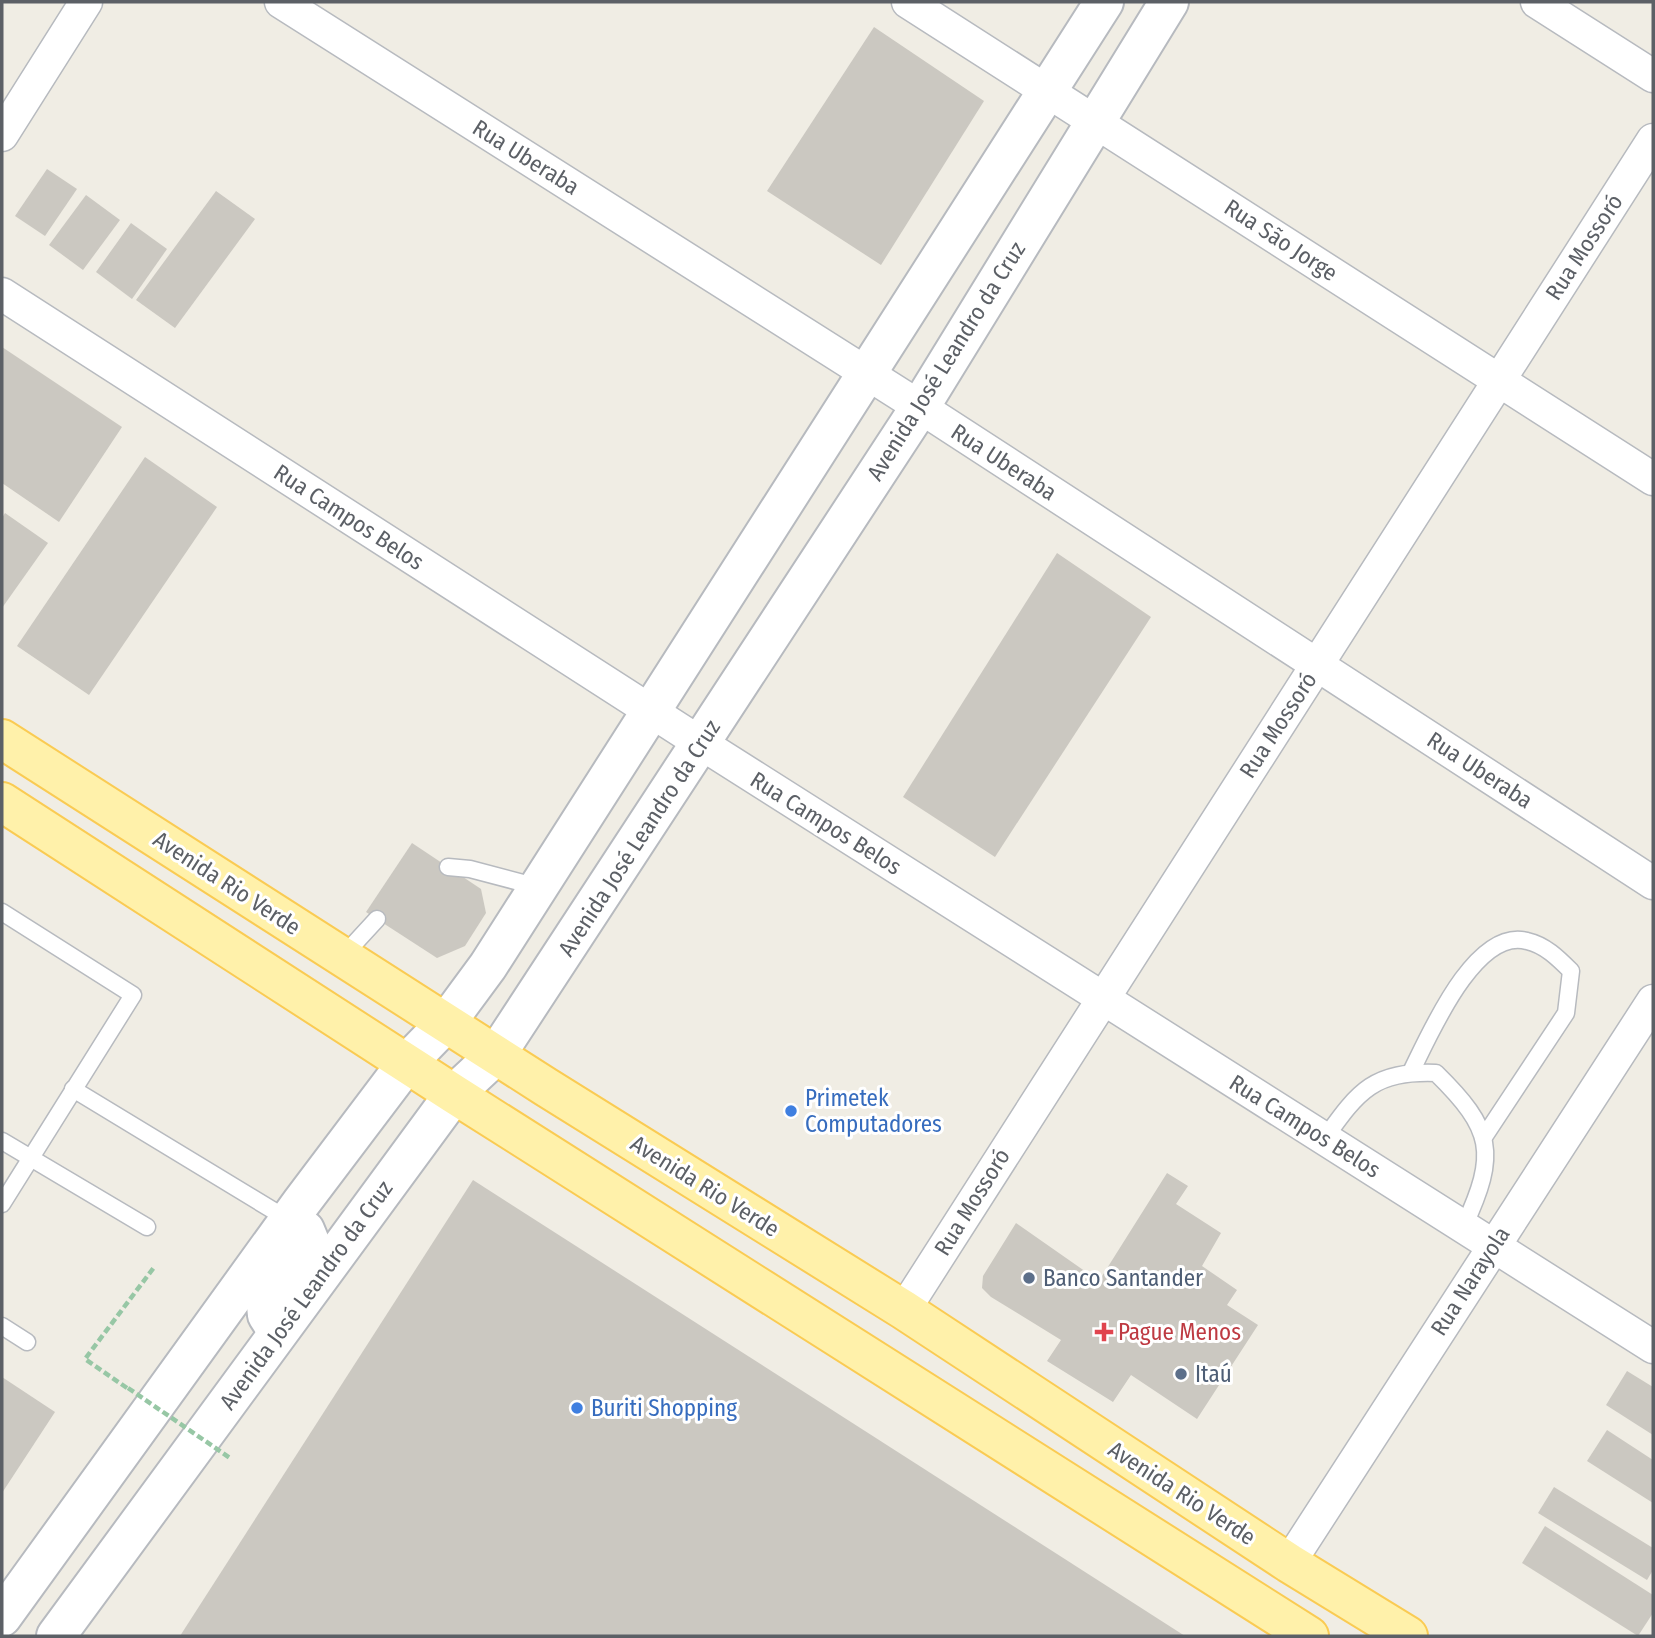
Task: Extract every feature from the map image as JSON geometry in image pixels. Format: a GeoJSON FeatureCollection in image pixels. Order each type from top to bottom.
{"type":"FeatureCollection","features":[{"type":"Feature","properties":{"kind":"main road","name":"Avenida Rio Verde"},"geometry":{"type":"LineString","coordinates":[[2,738],[496,1055],[904,1310],[1289,1563],[1408,1636]]}},
{"type":"Feature","properties":{"kind":"main road"},"geometry":{"type":"LineString","coordinates":[[2,802],[406,1064],[1309,1636]]}},
{"type":"Feature","properties":{"kind":"street"},"geometry":{"type":"LineString","coordinates":[[2,135],[86,2]]}},
{"type":"Feature","properties":{"kind":"street","name":"Rua Uberaba"},"geometry":{"type":"LineString","coordinates":[[281,2],[920,407],[1653,883]]}},
{"type":"Feature","properties":{"kind":"street","name":"Rua São Jorge"},"geometry":{"type":"LineString","coordinates":[[908,2],[1653,479]]}},
{"type":"Feature","properties":{"kind":"street"},"geometry":{"type":"LineString","coordinates":[[2,1617],[289,1220],[406,1064],[446,1023],[488,966],[649,710],[1104,2]]}},
{"type":"Feature","properties":{"kind":"street","name":"Avenida José Leandro da Cruz"},"geometry":{"type":"LineString","coordinates":[[56,1636],[454,1094],[496,1055],[920,407],[1169,2]]}},
{"type":"Feature","properties":{"kind":"street"},"geometry":{"type":"LineString","coordinates":[[1536,2],[1653,76]]}},
{"type":"Feature","properties":{"kind":"street","name":"Rua Mossoró"},"geometry":{"type":"LineString","coordinates":[[904,1310],[1653,140]]}},
{"type":"Feature","properties":{"kind":"street","name":"Rua Campos Belos"},"geometry":{"type":"LineString","coordinates":[[2,294],[702,744],[1653,1347]]}},
{"type":"Feature","properties":{"kind":"street","name":"Rua Narayola"},"geometry":{"type":"LineString","coordinates":[[1289,1563],[1493,1244],[1653,1001]]}},
{"type":"Feature","properties":{"kind":"street"},"geometry":{"type":"LineString","coordinates":[[278,1332],[267,1315],[266,1305],[310,1242],[305,1230],[289,1220]]}},
{"type":"Feature","properties":{"kind":"lane"},"geometry":{"type":"LineString","coordinates":[[448,867],[470,869],[538,887]]}},
{"type":"Feature","properties":{"kind":"lane"},"geometry":{"type":"LineString","coordinates":[[2,912],[133,995],[2,1205]]}},
{"type":"Feature","properties":{"kind":"lane"},"geometry":{"type":"LineString","coordinates":[[342,957],[377,919]]}},
{"type":"Feature","properties":{"kind":"lane"},"geometry":{"type":"LineString","coordinates":[[1411,1072],[1454,988],[1492,947],[1524,940],[1552,952],[1571,971],[1566,1013],[1484,1137]]}},
{"type":"Feature","properties":{"kind":"lane"},"geometry":{"type":"LineString","coordinates":[[1325,1138],[1348,1105],[1365,1090],[1390,1075],[1436,1073],[1468,1104],[1484,1137],[1485,1179],[1464,1226]]}},
{"type":"Feature","properties":{"kind":"lane"},"geometry":{"type":"LineString","coordinates":[[73,1089],[289,1220]]}},
{"type":"Feature","properties":{"kind":"lane"},"geometry":{"type":"LineString","coordinates":[[2,1141],[147,1227]]}},
{"type":"Feature","properties":{"kind":"lane"},"geometry":{"type":"LineString","coordinates":[[2,1326],[27,1342]]}},
{"type":"Feature","properties":{"kind":"path"},"geometry":{"type":"LineString","coordinates":[[155,1266],[85,1359],[230,1458]]}},
{"type":"Feature","properties":{"kind":"building"},"geometry":{"type":"Polygon","coordinates":[[[874,27],[984,101],[881,265],[767,191],[874,27]]]}},
{"type":"Feature","properties":{"kind":"building"},"geometry":{"type":"Polygon","coordinates":[[[47,169],[77,189],[45,236],[15,216],[47,169]]]}},
{"type":"Feature","properties":{"kind":"building"},"geometry":{"type":"Polygon","coordinates":[[[216,191],[255,219],[175,328],[136,300],[216,191]]]}},
{"type":"Feature","properties":{"kind":"building"},"geometry":{"type":"Polygon","coordinates":[[[86,195],[120,220],[83,270],[49,245],[86,195]]]}},
{"type":"Feature","properties":{"kind":"building"},"geometry":{"type":"Polygon","coordinates":[[[131,223],[167,249],[132,299],[96,272],[131,223]]]}},
{"type":"Feature","properties":{"kind":"building"},"geometry":{"type":"Polygon","coordinates":[[[2,347],[122,427],[59,522],[2,483],[2,347]]]}},
{"type":"Feature","properties":{"kind":"building"},"geometry":{"type":"Polygon","coordinates":[[[145,457],[217,507],[89,695],[17,646],[145,457]]]}},
{"type":"Feature","properties":{"kind":"building"},"geometry":{"type":"Polygon","coordinates":[[[5,513],[48,543],[2,608],[2,518],[5,513]]]}},
{"type":"Feature","properties":{"kind":"building"},"geometry":{"type":"Polygon","coordinates":[[[1057,553],[1151,617],[995,857],[903,797],[1057,553]]]}},
{"type":"Feature","properties":{"kind":"building"},"geometry":{"type":"Polygon","coordinates":[[[412,843],[481,889],[486,913],[465,946],[437,958],[366,912],[412,843]]]}},
{"type":"Feature","properties":{"kind":"building"},"geometry":{"type":"Polygon","coordinates":[[[1167,1173],[1188,1186],[1176,1204],[1221,1233],[1202,1266],[1237,1290],[1227,1305],[1258,1325],[1197,1419],[1131,1375],[1113,1402],[1047,1361],[1061,1340],[991,1297],[982,1288],[983,1276],[1016,1223],[1099,1281],[1167,1173]]]}},
{"type":"Feature","properties":{"kind":"building","name":"Buriti Shopping"},"geometry":{"type":"Polygon","coordinates":[[[473,1180],[1185,1636],[180,1636],[473,1180]]]}},
{"type":"Feature","properties":{"kind":"building"},"geometry":{"type":"Polygon","coordinates":[[[1627,1371],[1653,1387],[1653,1435],[1606,1405],[1627,1371]]]}},
{"type":"Feature","properties":{"kind":"building"},"geometry":{"type":"Polygon","coordinates":[[[2,1377],[55,1412],[2,1493],[2,1377]]]}},
{"type":"Feature","properties":{"kind":"building"},"geometry":{"type":"Polygon","coordinates":[[[1607,1430],[1653,1460],[1653,1503],[1587,1461],[1607,1430]]]}},
{"type":"Feature","properties":{"kind":"building"},"geometry":{"type":"Polygon","coordinates":[[[1554,1487],[1653,1548],[1653,1570],[1647,1580],[1538,1513],[1554,1487]]]}},
{"type":"Feature","properties":{"kind":"building"},"geometry":{"type":"Polygon","coordinates":[[[1545,1526],[1653,1595],[1653,1613],[1638,1636],[1522,1563],[1545,1526]]]}},
{"type":"Feature","properties":{"kind":"place","name":"Primetek Computadores"},"geometry":{"type":"Point","coordinates":[791,1111]}},
{"type":"Feature","properties":{"kind":"place","name":"Banco Santander"},"geometry":{"type":"Point","coordinates":[1029,1278]}},
{"type":"Feature","properties":{"kind":"place","name":"Pague Menos"},"geometry":{"type":"Point","coordinates":[1104,1332]}},
{"type":"Feature","properties":{"kind":"place","name":"Itaú"},"geometry":{"type":"Point","coordinates":[1181,1374]}},
{"type":"Feature","properties":{"kind":"place","name":"Buriti Shopping"},"geometry":{"type":"Point","coordinates":[577,1408]}}]}
